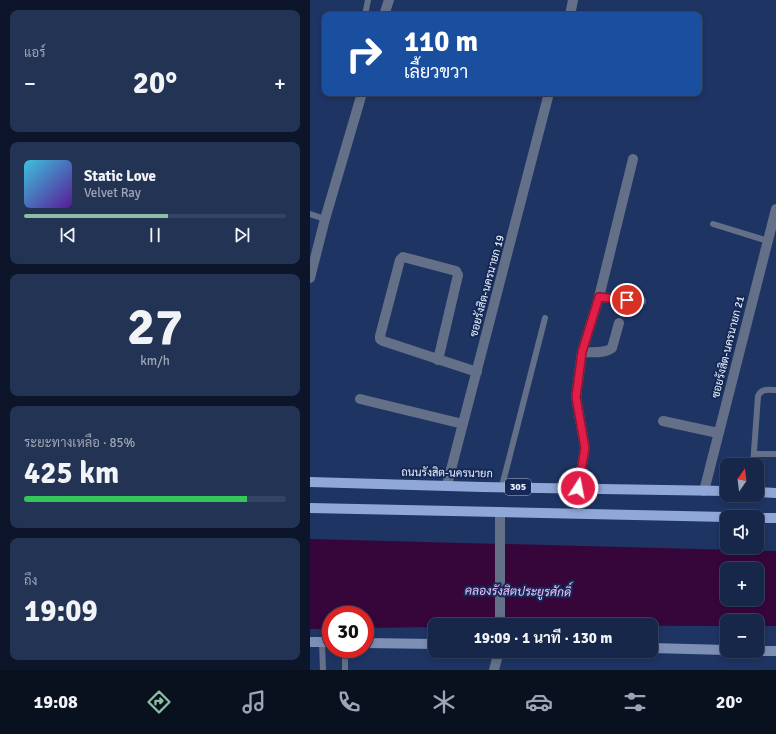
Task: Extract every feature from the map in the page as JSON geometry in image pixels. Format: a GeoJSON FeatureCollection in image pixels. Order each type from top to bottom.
{"type":"FeatureCollection","features":[{"type":"Feature","properties":{"kind":"main road","name":"ถนนรังสิต-นครนายก"},"geometry":{"type":"LineString","coordinates":[[310,482],[720,491]]}},
{"type":"Feature","properties":{"kind":"main road"},"geometry":{"type":"LineString","coordinates":[[764,492],[776,492]]}},
{"type":"Feature","properties":{"kind":"main road"},"geometry":{"type":"LineString","coordinates":[[310,508],[720,517]]}},
{"type":"Feature","properties":{"kind":"main road"},"geometry":{"type":"LineString","coordinates":[[764,518],[776,518]]}},
{"type":"Feature","properties":{"kind":"street"},"geometry":{"type":"LineString","coordinates":[[385,12],[388,0]]}},
{"type":"Feature","properties":{"kind":"street"},"geometry":{"type":"LineString","coordinates":[[571,12],[573,0]]}},
{"type":"Feature","properties":{"kind":"street"},"geometry":{"type":"LineString","coordinates":[[310,278],[361,96]]}},
{"type":"Feature","properties":{"kind":"street","name":"ซอยรังสิต-นครนายก 19"},"geometry":{"type":"LineString","coordinates":[[447,485],[548,96]]}},
{"type":"Feature","properties":{"kind":"street"},"geometry":{"type":"LineString","coordinates":[[578,488],[585,448],[576,397],[582,352],[599,297],[632,159]]}},
{"type":"Feature","properties":{"kind":"street","name":"ซอยรังสิต-นครนายก 21"},"geometry":{"type":"LineString","coordinates":[[704,491],[776,209]]}},
{"type":"Feature","properties":{"kind":"street"},"geometry":{"type":"LineString","coordinates":[[438,360],[458,275],[457,272],[403,257],[400,260],[380,339],[383,342],[438,360],[477,372]]}},
{"type":"Feature","properties":{"kind":"street"},"geometry":{"type":"LineString","coordinates":[[599,297],[641,301]]}},
{"type":"Feature","properties":{"kind":"street"},"geometry":{"type":"LineString","coordinates":[[582,352],[604,352],[612,348],[619,323]]}},
{"type":"Feature","properties":{"kind":"street"},"geometry":{"type":"LineString","coordinates":[[360,399],[463,424]]}},
{"type":"Feature","properties":{"kind":"street"},"geometry":{"type":"LineString","coordinates":[[663,421],[718,434]]}},
{"type":"Feature","properties":{"kind":"street"},"geometry":{"type":"LineString","coordinates":[[500,512],[500,618]]}},
{"type":"Feature","properties":{"kind":"street"},"geometry":{"type":"LineString","coordinates":[[310,642],[322,642]]}},
{"type":"Feature","properties":{"kind":"street"},"geometry":{"type":"LineString","coordinates":[[374,643],[428,644]]}},
{"type":"Feature","properties":{"kind":"street"},"geometry":{"type":"LineString","coordinates":[[658,648],[720,650]]}},
{"type":"Feature","properties":{"kind":"street"},"geometry":{"type":"LineString","coordinates":[[764,651],[776,652]]}},
{"type":"Feature","properties":{"kind":"street"},"geometry":{"type":"LineString","coordinates":[[494,670],[497,658]]}},
{"type":"Feature","properties":{"kind":"lane"},"geometry":{"type":"LineString","coordinates":[[366,12],[368,0]]}},
{"type":"Feature","properties":{"kind":"lane"},"geometry":{"type":"LineString","coordinates":[[310,214],[326,218]]}},
{"type":"Feature","properties":{"kind":"lane"},"geometry":{"type":"LineString","coordinates":[[713,224],[768,240]]}},
{"type":"Feature","properties":{"kind":"lane"},"geometry":{"type":"LineString","coordinates":[[502,486],[545,318]]}},
{"type":"Feature","properties":{"kind":"lane"},"geometry":{"type":"LineString","coordinates":[[754,458],[758,396],[760,392],[764,390],[776,390]]}},
{"type":"Feature","properties":{"kind":"lane"},"geometry":{"type":"LineString","coordinates":[[754,454],[776,454]]}},
{"type":"Feature","properties":{"kind":"lane"},"geometry":{"type":"LineString","coordinates":[[323,670],[325,658]]}},
{"type":"Feature","properties":{"kind":"lane"},"geometry":{"type":"LineString","coordinates":[[345,658],[345,670]]}},
{"type":"Feature","properties":{"kind":"water","name":"คลองรังสิตประยูรศักดิ์"},"geometry":{"type":"Polygon","coordinates":[[[310,539],[720,550],[720,554],[764,554],[764,551],[776,551],[776,626],[764,626],[764,614],[720,614],[720,626],[658,626],[658,618],[428,618],[428,627],[374,628],[374,606],[322,606],[322,629],[310,629],[310,539]]]}},
{"type":"Feature","properties":{"kind":"route"},"geometry":{"type":"LineString","coordinates":[[578,488],[585,448],[576,397],[582,352],[599,297],[627,300]]}}]}
